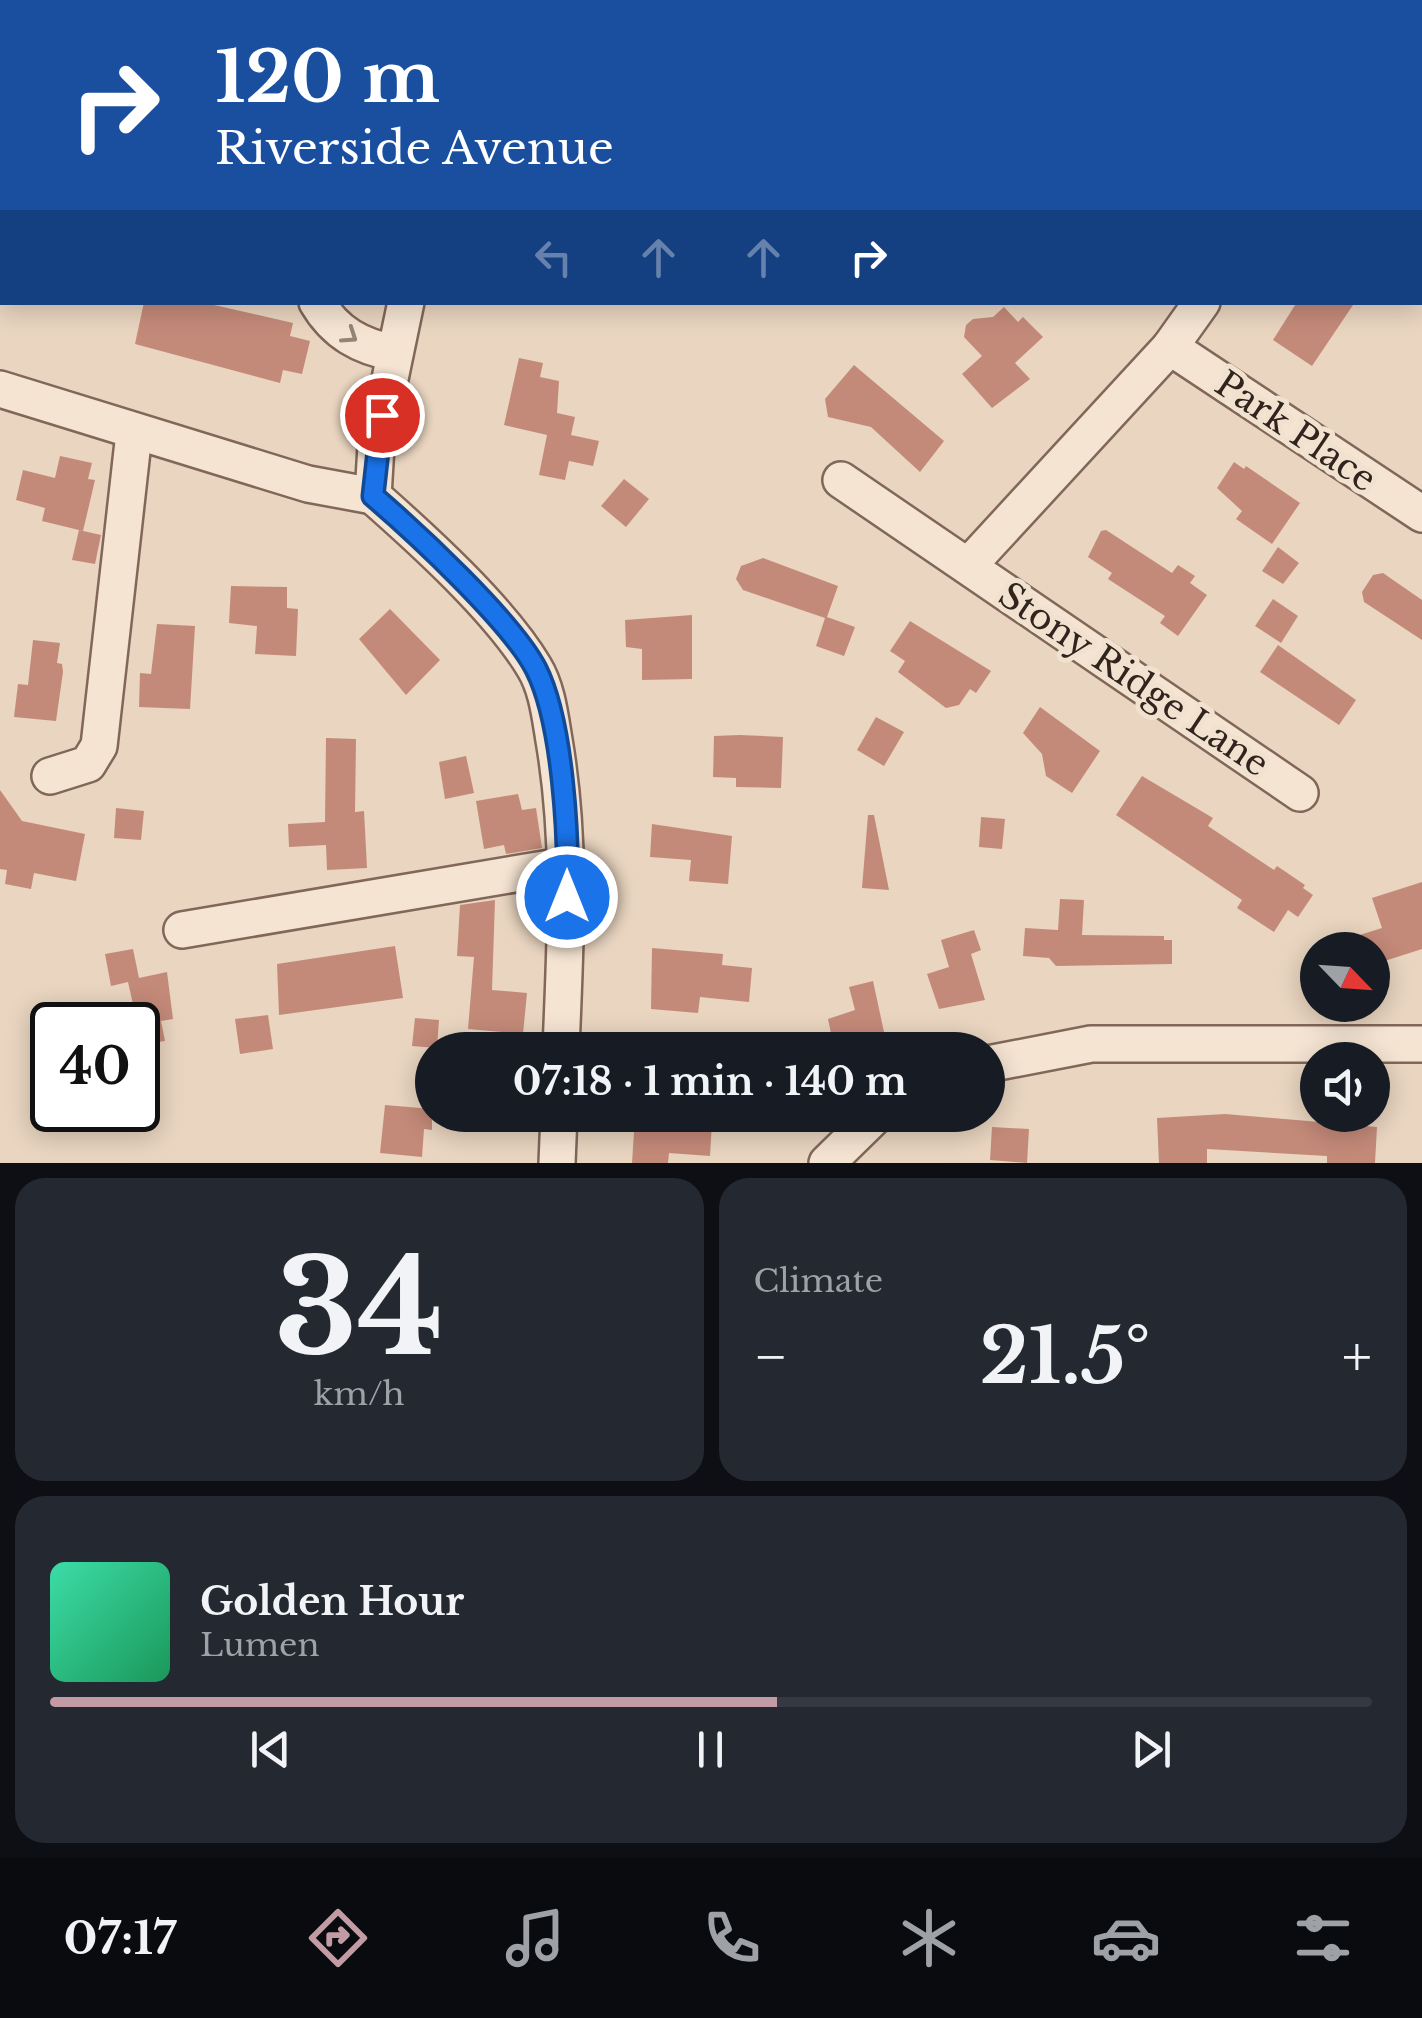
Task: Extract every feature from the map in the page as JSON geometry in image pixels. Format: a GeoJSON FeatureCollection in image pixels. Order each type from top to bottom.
{"type":"FeatureCollection","features":[{"type":"Feature","properties":{"kind":"street"},"geometry":{"type":"LineString","coordinates":[[319,305],[328,320],[358,344],[395,353]]}},
{"type":"Feature","properties":{"kind":"street"},"geometry":{"type":"LineString","coordinates":[[373,496],[376,446],[405,305]]}},
{"type":"Feature","properties":{"kind":"street"},"geometry":{"type":"LineString","coordinates":[[968,565],[1170,348],[1200,305]]}},
{"type":"Feature","properties":{"kind":"street","name":"Park Place"},"geometry":{"type":"LineString","coordinates":[[1170,348],[1422,514]]}},
{"type":"Feature","properties":{"kind":"street"},"geometry":{"type":"LineString","coordinates":[[0,389],[308,484],[373,496],[489,612],[536,669],[548,704],[565,801],[568,864],[562,1032]]}},
{"type":"Feature","properties":{"kind":"street"},"geometry":{"type":"LineString","coordinates":[[50,776],[88,764],[99,746],[134,433]]}},
{"type":"Feature","properties":{"kind":"street","name":"Stony Ridge Lane"},"geometry":{"type":"LineString","coordinates":[[841,480],[1300,793]]}},
{"type":"Feature","properties":{"kind":"street"},"geometry":{"type":"LineString","coordinates":[[182,930],[568,864]]}},
{"type":"Feature","properties":{"kind":"street"},"geometry":{"type":"LineString","coordinates":[[1005,1061],[1091,1044],[1422,1044]]}},
{"type":"Feature","properties":{"kind":"street"},"geometry":{"type":"LineString","coordinates":[[557,1163],[558,1132]]}},
{"type":"Feature","properties":{"kind":"street"},"geometry":{"type":"LineString","coordinates":[[827,1163],[859,1132]]}},
{"type":"Feature","properties":{"kind":"building"},"geometry":{"type":"Polygon","coordinates":[[[143,305],[214,305],[293,323],[290,336],[310,341],[302,374],[283,370],[280,383],[135,344],[143,305]]]}},
{"type":"Feature","properties":{"kind":"building"},"geometry":{"type":"Polygon","coordinates":[[[1295,305],[1353,305],[1312,366],[1273,340],[1295,305]]]}},
{"type":"Feature","properties":{"kind":"building"},"geometry":{"type":"Polygon","coordinates":[[[1004,307],[1018,322],[1023,317],[1043,337],[1015,363],[1030,379],[992,408],[962,374],[982,356],[964,337],[966,325],[973,319],[993,317],[1004,307]]]}},
{"type":"Feature","properties":{"kind":"building"},"geometry":{"type":"Polygon","coordinates":[[[519,358],[543,363],[540,377],[559,381],[557,413],[575,417],[571,435],[599,441],[593,466],[569,461],[565,480],[539,475],[547,435],[504,425],[519,358]]]}},
{"type":"Feature","properties":{"kind":"building"},"geometry":{"type":"Polygon","coordinates":[[[854,365],[944,441],[920,472],[871,427],[828,417],[825,399],[854,365]]]}},
{"type":"Feature","properties":{"kind":"building"},"geometry":{"type":"Polygon","coordinates":[[[60,456],[92,463],[88,479],[95,480],[83,531],[42,521],[45,508],[16,500],[23,470],[55,478],[60,456]]]}},
{"type":"Feature","properties":{"kind":"building"},"geometry":{"type":"Polygon","coordinates":[[[1234,462],[1300,503],[1272,544],[1236,519],[1242,511],[1217,488],[1234,462]]]}},
{"type":"Feature","properties":{"kind":"building"},"geometry":{"type":"Polygon","coordinates":[[[624,479],[649,499],[626,527],[601,506],[624,479]]]}},
{"type":"Feature","properties":{"kind":"building"},"geometry":{"type":"Polygon","coordinates":[[[79,530],[101,535],[95,564],[72,560],[79,530]]]}},
{"type":"Feature","properties":{"kind":"building"},"geometry":{"type":"Polygon","coordinates":[[[1106,530],[1172,573],[1178,565],[1195,576],[1190,583],[1207,595],[1178,636],[1160,623],[1165,616],[1108,579],[1112,573],[1088,557],[1101,531],[1106,530]]]}},
{"type":"Feature","properties":{"kind":"building"},"geometry":{"type":"Polygon","coordinates":[[[1278,547],[1299,563],[1283,584],[1262,571],[1278,547]]]}},
{"type":"Feature","properties":{"kind":"building"},"geometry":{"type":"Polygon","coordinates":[[[763,558],[838,586],[827,617],[855,627],[844,656],[816,646],[825,618],[743,590],[736,579],[741,566],[763,558]]]}},
{"type":"Feature","properties":{"kind":"building"},"geometry":{"type":"Polygon","coordinates":[[[1383,573],[1422,600],[1422,640],[1364,602],[1362,592],[1373,575],[1383,573]]]}},
{"type":"Feature","properties":{"kind":"building"},"geometry":{"type":"Polygon","coordinates":[[[231,586],[287,587],[287,608],[298,609],[296,656],[255,654],[257,626],[229,623],[231,586]]]}},
{"type":"Feature","properties":{"kind":"building"},"geometry":{"type":"Polygon","coordinates":[[[1273,599],[1298,616],[1281,643],[1255,626],[1273,599]]]}},
{"type":"Feature","properties":{"kind":"building"},"geometry":{"type":"Polygon","coordinates":[[[390,609],[440,660],[406,695],[359,639],[390,609]]]}},
{"type":"Feature","properties":{"kind":"building"},"geometry":{"type":"Polygon","coordinates":[[[692,615],[692,679],[642,680],[642,649],[626,647],[625,620],[692,615]]]}},
{"type":"Feature","properties":{"kind":"building"},"geometry":{"type":"Polygon","coordinates":[[[910,621],[991,671],[976,693],[970,689],[959,705],[946,708],[898,672],[905,661],[890,651],[910,621]]]}},
{"type":"Feature","properties":{"kind":"building"},"geometry":{"type":"Polygon","coordinates":[[[157,624],[195,626],[190,709],[139,707],[140,673],[151,674],[157,624]]]}},
{"type":"Feature","properties":{"kind":"building"},"geometry":{"type":"Polygon","coordinates":[[[33,640],[60,643],[57,663],[62,664],[63,672],[56,721],[14,717],[18,684],[28,685],[33,640]]]}},
{"type":"Feature","properties":{"kind":"building"},"geometry":{"type":"Polygon","coordinates":[[[1278,645],[1356,700],[1339,725],[1260,672],[1278,645]]]}},
{"type":"Feature","properties":{"kind":"building"},"geometry":{"type":"Polygon","coordinates":[[[1040,707],[1100,751],[1072,793],[1046,776],[1042,754],[1023,733],[1040,707]]]}},
{"type":"Feature","properties":{"kind":"building"},"geometry":{"type":"Polygon","coordinates":[[[876,717],[904,732],[884,766],[857,750],[876,717]]]}},
{"type":"Feature","properties":{"kind":"building"},"geometry":{"type":"Polygon","coordinates":[[[714,736],[783,737],[781,788],[736,787],[736,778],[713,777],[714,736]]]}},
{"type":"Feature","properties":{"kind":"building"},"geometry":{"type":"Polygon","coordinates":[[[326,738],[356,739],[355,812],[364,811],[367,868],[327,870],[326,845],[289,847],[288,824],[325,822],[326,738]]]}},
{"type":"Feature","properties":{"kind":"building"},"geometry":{"type":"Polygon","coordinates":[[[466,756],[474,793],[445,799],[439,762],[466,756]]]}},
{"type":"Feature","properties":{"kind":"building"},"geometry":{"type":"Polygon","coordinates":[[[1142,776],[1213,818],[1208,826],[1274,870],[1277,866],[1305,885],[1303,888],[1313,895],[1298,917],[1288,910],[1274,932],[1237,908],[1242,900],[1116,815],[1142,776]]]}},
{"type":"Feature","properties":{"kind":"building"},"geometry":{"type":"Polygon","coordinates":[[[0,790],[22,821],[85,834],[76,881],[34,873],[31,889],[5,884],[7,870],[0,869],[0,790]]]}},
{"type":"Feature","properties":{"kind":"building"},"geometry":{"type":"Polygon","coordinates":[[[518,794],[522,810],[536,808],[542,848],[506,854],[504,845],[484,849],[476,801],[518,794]]]}},
{"type":"Feature","properties":{"kind":"building"},"geometry":{"type":"Polygon","coordinates":[[[116,808],[144,811],[141,840],[114,838],[116,808]]]}},
{"type":"Feature","properties":{"kind":"building"},"geometry":{"type":"Polygon","coordinates":[[[868,815],[874,815],[889,890],[862,888],[868,815]]]}},
{"type":"Feature","properties":{"kind":"building"},"geometry":{"type":"Polygon","coordinates":[[[981,817],[1005,819],[1002,849],[979,847],[981,817]]]}},
{"type":"Feature","properties":{"kind":"building"},"geometry":{"type":"Polygon","coordinates":[[[652,824],[732,836],[728,884],[689,881],[691,860],[650,857],[652,824]]]}},
{"type":"Feature","properties":{"kind":"building"},"geometry":{"type":"Polygon","coordinates":[[[1422,882],[1422,949],[1390,959],[1390,932],[1369,932],[1382,928],[1372,898],[1422,882]]]}},
{"type":"Feature","properties":{"kind":"building"},"geometry":{"type":"Polygon","coordinates":[[[1060,899],[1084,900],[1082,935],[1164,936],[1164,940],[1172,940],[1172,964],[1056,966],[1049,958],[1023,956],[1025,928],[1058,930],[1060,899]]]}},
{"type":"Feature","properties":{"kind":"building"},"geometry":{"type":"Polygon","coordinates":[[[495,900],[492,990],[527,993],[523,1032],[468,1029],[474,957],[457,956],[460,905],[495,900]]]}},
{"type":"Feature","properties":{"kind":"building"},"geometry":{"type":"Polygon","coordinates":[[[974,930],[981,950],[971,954],[985,1000],[939,1009],[927,974],[949,967],[941,940],[974,930]]]}},
{"type":"Feature","properties":{"kind":"building"},"geometry":{"type":"Polygon","coordinates":[[[395,946],[403,998],[279,1015],[277,964],[395,946]]]}},
{"type":"Feature","properties":{"kind":"building"},"geometry":{"type":"Polygon","coordinates":[[[652,948],[723,954],[722,965],[752,968],[749,1002],[700,997],[698,1013],[651,1009],[652,948]]]}},
{"type":"Feature","properties":{"kind":"building"},"geometry":{"type":"Polygon","coordinates":[[[133,949],[139,978],[167,972],[173,1019],[161,1021],[165,1041],[160,1042],[160,1002],[133,1002],[128,982],[111,986],[105,954],[133,949]]]}},
{"type":"Feature","properties":{"kind":"building"},"geometry":{"type":"Polygon","coordinates":[[[873,981],[884,1032],[831,1032],[828,1019],[855,1010],[849,987],[873,981]]]}},
{"type":"Feature","properties":{"kind":"building"},"geometry":{"type":"Polygon","coordinates":[[[268,1015],[273,1049],[240,1054],[235,1019],[268,1015]]]}},
{"type":"Feature","properties":{"kind":"building"},"geometry":{"type":"Polygon","coordinates":[[[415,1018],[439,1020],[438,1032],[415,1032],[412,1046],[415,1018]]]}},
{"type":"Feature","properties":{"kind":"building"},"geometry":{"type":"Polygon","coordinates":[[[385,1105],[415,1108],[415,1132],[424,1132],[422,1157],[380,1153],[385,1105]]]}},
{"type":"Feature","properties":{"kind":"building"},"geometry":{"type":"Polygon","coordinates":[[[1225,1114],[1300,1120],[1300,1132],[1377,1132],[1375,1163],[1327,1163],[1327,1156],[1207,1149],[1207,1163],[1159,1163],[1157,1118],[1225,1114]]]}},
{"type":"Feature","properties":{"kind":"building"},"geometry":{"type":"Polygon","coordinates":[[[1005,1128],[1029,1129],[1027,1163],[990,1160],[992,1132],[1005,1132],[1005,1128]]]}},
{"type":"Feature","properties":{"kind":"building"},"geometry":{"type":"Polygon","coordinates":[[[634,1132],[711,1132],[710,1156],[669,1153],[668,1163],[632,1163],[634,1132]]]}},
{"type":"Feature","properties":{"kind":"route"},"geometry":{"type":"LineString","coordinates":[[382,415],[373,496],[489,612],[536,669],[548,704],[565,801],[567,897]]}}]}
